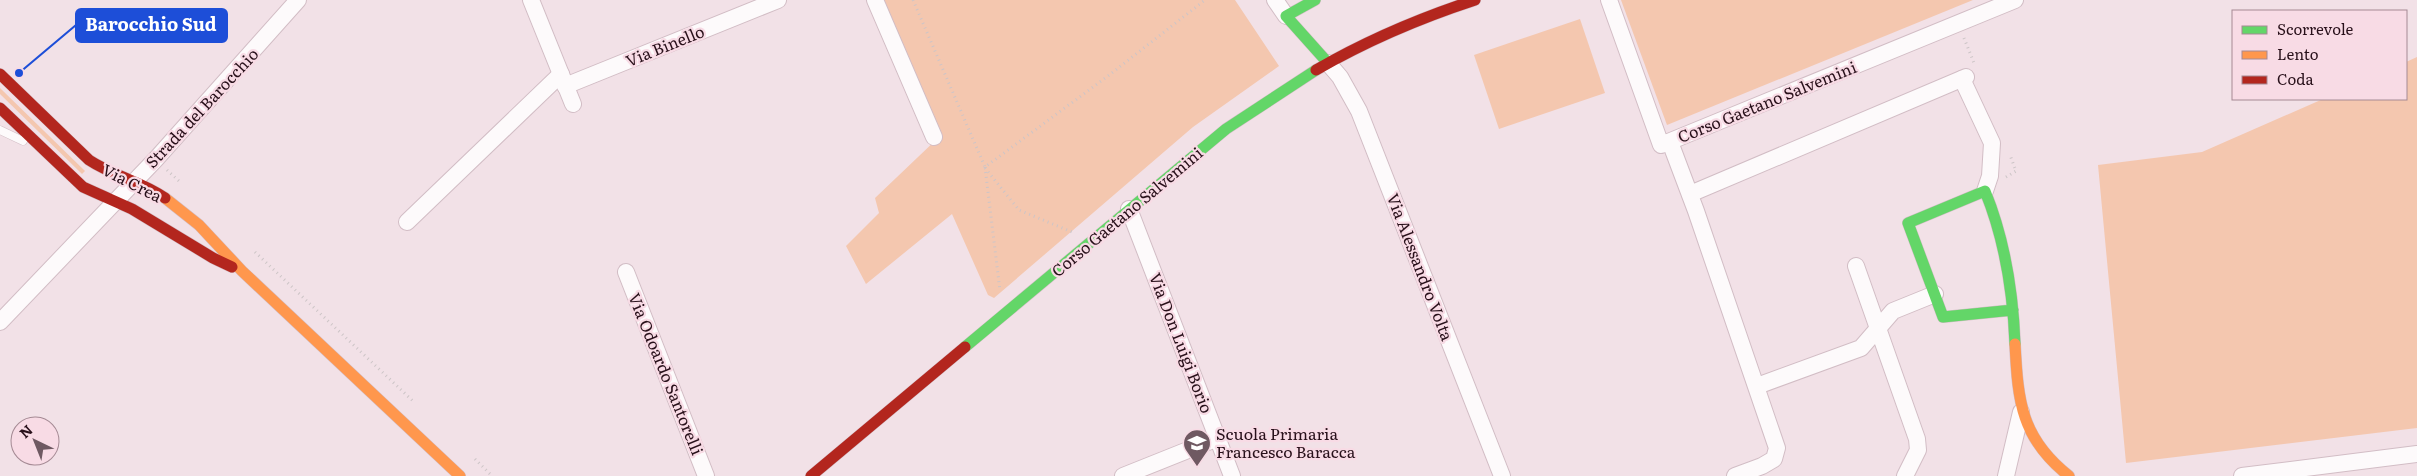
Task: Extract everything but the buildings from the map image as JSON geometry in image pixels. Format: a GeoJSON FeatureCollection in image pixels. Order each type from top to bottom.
{"type":"FeatureCollection","features":[{"type":"Feature","properties":{"kind":"street","name":"Strada del Barocchio"},"geometry":{"type":"LineString","coordinates":[[0,322],[156,159],[298,0]]}},
{"type":"Feature","properties":{"kind":"street"},"geometry":{"type":"LineString","coordinates":[[531,0],[573,104]]}},
{"type":"Feature","properties":{"kind":"street"},"geometry":{"type":"LineString","coordinates":[[875,0],[934,137]]}},
{"type":"Feature","properties":{"kind":"street"},"geometry":{"type":"LineString","coordinates":[[1275,0],[1286,16],[1328,63]]}},
{"type":"Feature","properties":{"kind":"street"},"geometry":{"type":"LineString","coordinates":[[1286,16],[1315,0]]}},
{"type":"Feature","properties":{"kind":"street","name":"Corso Gaetano Salvemini"},"geometry":{"type":"LineString","coordinates":[[811,476],[1226,129],[1328,63],[1394,30],[1476,0]]}},
{"type":"Feature","properties":{"kind":"street","name":"Corso Gaetano Salvemini"},"geometry":{"type":"LineString","coordinates":[[1609,0],[1662,146],[2015,0]]}},
{"type":"Feature","properties":{"kind":"street","name":"Via Binello"},"geometry":{"type":"LineString","coordinates":[[563,80],[772,3]]}},
{"type":"Feature","properties":{"kind":"street","name":"Via Alessandro Volta"},"geometry":{"type":"LineString","coordinates":[[1328,63],[1340,77],[1358,111],[1502,476]]}},
{"type":"Feature","properties":{"kind":"street","name":"Via Crea"},"geometry":{"type":"LineString","coordinates":[[0,74],[89,160],[104,171],[148,188],[174,206],[223,247],[242,271],[460,476]]}},
{"type":"Feature","properties":{"kind":"street"},"geometry":{"type":"LineString","coordinates":[[1690,194],[1964,78],[1992,143],[1990,176],[1985,191],[2000,226],[2013,310],[2021,412],[2028,431],[2040,451],[2060,472],[2069,476]]}},
{"type":"Feature","properties":{"kind":"street"},"geometry":{"type":"LineString","coordinates":[[407,222],[563,80]]}},
{"type":"Feature","properties":{"kind":"street","name":"Via Crea"},"geometry":{"type":"LineString","coordinates":[[0,108],[82,186],[184,239],[213,258],[242,271]]}},
{"type":"Feature","properties":{"kind":"street"},"geometry":{"type":"LineString","coordinates":[[1670,142],[1690,194],[1777,448],[1774,459],[1762,466],[1735,476]]}},
{"type":"Feature","properties":{"kind":"street"},"geometry":{"type":"LineString","coordinates":[[1985,191],[1908,223],[1943,317],[2013,310]]}},
{"type":"Feature","properties":{"kind":"street","name":"Via Don Luigi Borio"},"geometry":{"type":"LineString","coordinates":[[1129,210],[1232,476]]}},
{"type":"Feature","properties":{"kind":"street"},"geometry":{"type":"LineString","coordinates":[[1856,266],[1917,439],[1918,450],[1905,476]]}},
{"type":"Feature","properties":{"kind":"street","name":"Via Odoardo Santorelli"},"geometry":{"type":"LineString","coordinates":[[626,272],[706,476]]}},
{"type":"Feature","properties":{"kind":"street"},"geometry":{"type":"LineString","coordinates":[[1757,386],[1861,348],[1893,311],[1935,294]]}},
{"type":"Feature","properties":{"kind":"street"},"geometry":{"type":"LineString","coordinates":[[2006,476],[2021,412]]}},
{"type":"Feature","properties":{"kind":"street"},"geometry":{"type":"LineString","coordinates":[[1123,476],[1218,438]]}},
{"type":"Feature","properties":{"kind":"street"},"geometry":{"type":"LineString","coordinates":[[2242,476],[2417,454]]}},
{"type":"Feature","properties":{"kind":"lane","name":"Via Crea"},"geometry":{"type":"LineString","coordinates":[[0,130],[41,148]]}},
{"type":"Feature","properties":{"kind":"path"},"geometry":{"type":"LineString","coordinates":[[913,0],[985,167],[1019,210],[1092,241]]}},
{"type":"Feature","properties":{"kind":"path"},"geometry":{"type":"LineString","coordinates":[[985,167],[1108,76],[1205,0]]}},
{"type":"Feature","properties":{"kind":"path"},"geometry":{"type":"LineString","coordinates":[[156,159],[185,186]]}},
{"type":"Feature","properties":{"kind":"path"},"geometry":{"type":"LineString","coordinates":[[985,167],[1004,314]]}},
{"type":"Feature","properties":{"kind":"path"},"geometry":{"type":"LineString","coordinates":[[250,248],[414,403]]}},
{"type":"Feature","properties":{"kind":"path"},"geometry":{"type":"LineString","coordinates":[[471,456],[492,476]]}},
{"type":"Feature","properties":{"kind":"shaded area"},"geometry":{"type":"Polygon","coordinates":[[[880,0],[1235,0],[1279,66],[1193,127],[994,298],[988,295],[952,214],[866,284],[846,246],[879,213],[875,198],[939,137],[880,0]]]}},
{"type":"Feature","properties":{"kind":"shaded area"},"geometry":{"type":"Polygon","coordinates":[[[1621,0],[1973,0],[1667,125],[1621,0]]]}},
{"type":"Feature","properties":{"kind":"shaded area"},"geometry":{"type":"Polygon","coordinates":[[[1580,19],[1605,93],[1499,129],[1474,55],[1580,19]]]}},
{"type":"Feature","properties":{"kind":"shaded area"},"geometry":{"type":"Polygon","coordinates":[[[2417,57],[2417,428],[2126,463],[2098,165],[2202,152],[2321,100],[2407,100],[2407,62],[2417,57]]]}},
{"type":"Feature","properties":{"kind":"shaded area"},"geometry":{"type":"Polygon","coordinates":[[[0,88],[85,171],[82,174],[0,94],[0,88]]]}},
{"type":"Feature","properties":{"kind":"traffic: fast"},"geometry":{"type":"LineString","coordinates":[[1315,0],[1286,16],[1328,63]]}},
{"type":"Feature","properties":{"kind":"traffic: fast"},"geometry":{"type":"LineString","coordinates":[[965,347],[1226,129],[1316,70]]}},
{"type":"Feature","properties":{"kind":"traffic: fast"},"geometry":{"type":"LineString","coordinates":[[2013,310],[1943,317],[1908,223],[1985,191],[1998,228],[2007,266],[2010,285],[2012,305],[2014,324],[2015,344]]}},
{"type":"Feature","properties":{"kind":"traffic: slow"},"geometry":{"type":"LineString","coordinates":[[165,198],[199,225],[242,271],[460,476]]}},
{"type":"Feature","properties":{"kind":"traffic: slow"},"geometry":{"type":"LineString","coordinates":[[2015,344],[2018,384],[2025,418],[2041,448],[2069,476]]}},
{"type":"Feature","properties":{"kind":"traffic: jam"},"geometry":{"type":"LineString","coordinates":[[1316,70],[1354,49],[1394,31],[1434,14],[1475,0]]}},
{"type":"Feature","properties":{"kind":"traffic: jam"},"geometry":{"type":"LineString","coordinates":[[0,74],[89,160],[165,198]]}},
{"type":"Feature","properties":{"kind":"traffic: jam"},"geometry":{"type":"LineString","coordinates":[[0,108],[83,187],[132,209],[213,258],[232,267]]}},
{"type":"Feature","properties":{"kind":"traffic: jam"},"geometry":{"type":"LineString","coordinates":[[811,476],[965,347]]}},
{"type":"Feature","properties":{"kind":"place","name":"Barocchio Sud"},"geometry":{"type":"Point","coordinates":[19,73]}},
{"type":"Feature","properties":{"kind":"place","name":"Scuola Primaria Francesco Baracca"},"geometry":{"type":"Point","coordinates":[1197,467]}}]}
